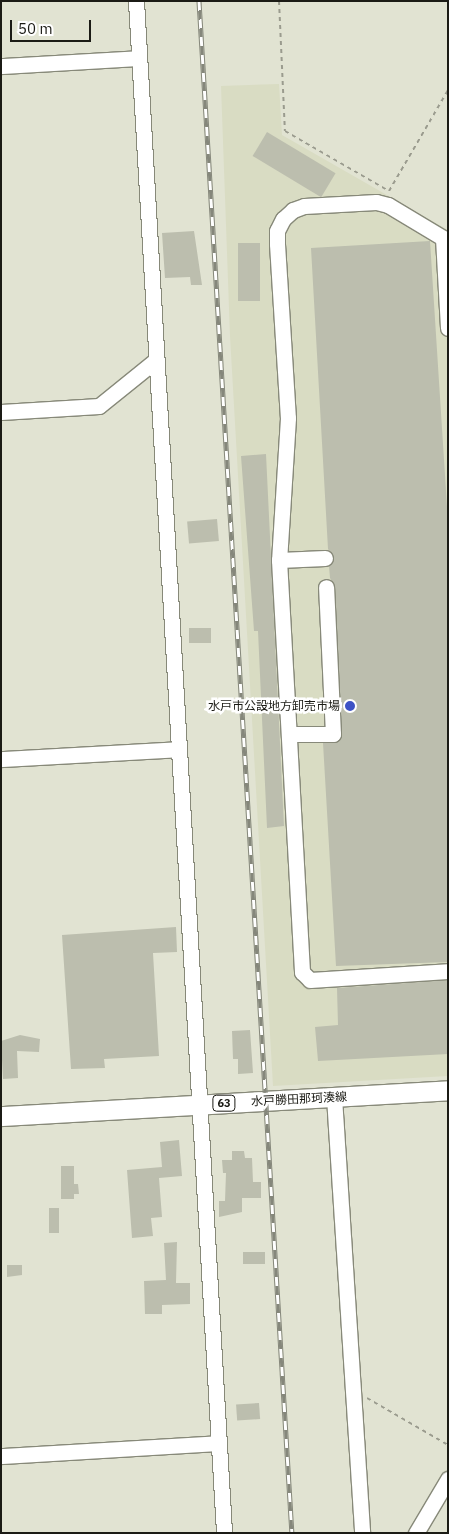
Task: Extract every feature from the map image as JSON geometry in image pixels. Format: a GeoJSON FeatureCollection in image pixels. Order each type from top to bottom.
{"type":"FeatureCollection","features":[{"type":"Feature","properties":{"kind":"main road","name":"水戸勝田那珂湊線"},"geometry":{"type":"LineString","coordinates":[[1,1116],[448,1090]]}},
{"type":"Feature","properties":{"kind":"street"},"geometry":{"type":"LineString","coordinates":[[136,1],[224,1533]]}},
{"type":"Feature","properties":{"kind":"street"},"geometry":{"type":"LineString","coordinates":[[1,66],[139,58]]}},
{"type":"Feature","properties":{"kind":"street"},"geometry":{"type":"LineString","coordinates":[[448,328],[445,239],[388,206],[376,202],[304,206],[283,219],[277,231],[277,244],[288,418],[279,560],[304,977],[310,980],[448,971]]}},
{"type":"Feature","properties":{"kind":"street"},"geometry":{"type":"LineString","coordinates":[[1,412],[99,406],[112,399],[156,360]]}},
{"type":"Feature","properties":{"kind":"street"},"geometry":{"type":"LineString","coordinates":[[279,560],[325,558]]}},
{"type":"Feature","properties":{"kind":"street"},"geometry":{"type":"LineString","coordinates":[[290,734],[332,734],[326,587]]}},
{"type":"Feature","properties":{"kind":"street"},"geometry":{"type":"LineString","coordinates":[[1,759],[179,749]]}},
{"type":"Feature","properties":{"kind":"street"},"geometry":{"type":"LineString","coordinates":[[334,1097],[362,1533]]}},
{"type":"Feature","properties":{"kind":"street"},"geometry":{"type":"LineString","coordinates":[[1,1456],[219,1443]]}},
{"type":"Feature","properties":{"kind":"street"},"geometry":{"type":"LineString","coordinates":[[416,1533],[448,1479]]}},
{"type":"Feature","properties":{"kind":"path"},"geometry":{"type":"LineString","coordinates":[[279,1],[284,130],[397,196]]}},
{"type":"Feature","properties":{"kind":"path"},"geometry":{"type":"LineString","coordinates":[[389,191],[448,90]]}},
{"type":"Feature","properties":{"kind":"path"},"geometry":{"type":"LineString","coordinates":[[354,1391],[448,1445]]}},
{"type":"Feature","properties":{"kind":"shaded area","name":"水戸市公設地方卸売市場"},"geometry":{"type":"Polygon","coordinates":[[[279,84],[282,135],[448,230],[448,1076],[273,1086],[230,336],[221,86],[279,84]]]}},
{"type":"Feature","properties":{"kind":"building"},"geometry":{"type":"Polygon","coordinates":[[[267,132],[336,173],[321,197],[253,156],[267,132]]]}},
{"type":"Feature","properties":{"kind":"building"},"geometry":{"type":"Polygon","coordinates":[[[194,231],[202,285],[191,285],[190,277],[165,278],[162,233],[194,231]]]}},
{"type":"Feature","properties":{"kind":"building"},"geometry":{"type":"Polygon","coordinates":[[[430,241],[448,522],[448,962],[336,966],[323,743],[337,742],[342,734],[335,587],[330,578],[329,566],[334,557],[328,549],[311,248],[430,241]]]}},
{"type":"Feature","properties":{"kind":"building"},"geometry":{"type":"Polygon","coordinates":[[[238,243],[260,243],[260,301],[238,301],[238,243]]]}},
{"type":"Feature","properties":{"kind":"building"},"geometry":{"type":"Polygon","coordinates":[[[266,454],[284,826],[267,828],[258,631],[254,631],[241,456],[266,454]]]}},
{"type":"Feature","properties":{"kind":"building"},"geometry":{"type":"Polygon","coordinates":[[[217,519],[219,541],[189,544],[187,522],[217,519]]]}},
{"type":"Feature","properties":{"kind":"building"},"geometry":{"type":"Polygon","coordinates":[[[189,628],[211,628],[211,643],[189,643],[189,628]]]}},
{"type":"Feature","properties":{"kind":"building"},"geometry":{"type":"Polygon","coordinates":[[[176,927],[177,952],[153,953],[159,1056],[104,1059],[105,1068],[71,1069],[62,935],[176,927]]]}},
{"type":"Feature","properties":{"kind":"building"},"geometry":{"type":"Polygon","coordinates":[[[448,980],[448,1054],[318,1061],[315,1027],[338,1025],[337,988],[448,980]]]}},
{"type":"Feature","properties":{"kind":"building"},"geometry":{"type":"Polygon","coordinates":[[[250,1030],[253,1073],[238,1074],[238,1059],[233,1059],[232,1031],[250,1030]]]}},
{"type":"Feature","properties":{"kind":"building"},"geometry":{"type":"Polygon","coordinates":[[[20,1035],[40,1039],[39,1052],[17,1051],[18,1078],[3,1079],[1,1041],[20,1035]]]}},
{"type":"Feature","properties":{"kind":"building"},"geometry":{"type":"Polygon","coordinates":[[[179,1140],[182,1176],[159,1178],[162,1217],[151,1218],[153,1236],[132,1238],[127,1170],[162,1167],[160,1142],[179,1140]]]}},
{"type":"Feature","properties":{"kind":"building"},"geometry":{"type":"Polygon","coordinates":[[[232,1151],[244,1151],[245,1158],[252,1158],[253,1182],[261,1182],[261,1198],[242,1198],[242,1212],[219,1217],[219,1201],[225,1201],[226,1173],[223,1173],[222,1160],[232,1160],[232,1151]]]}},
{"type":"Feature","properties":{"kind":"building"},"geometry":{"type":"Polygon","coordinates":[[[61,1166],[74,1166],[74,1184],[78,1184],[79,1194],[74,1194],[74,1199],[61,1199],[61,1166]]]}},
{"type":"Feature","properties":{"kind":"building"},"geometry":{"type":"Polygon","coordinates":[[[49,1208],[59,1208],[59,1233],[49,1233],[49,1208]]]}},
{"type":"Feature","properties":{"kind":"building"},"geometry":{"type":"Polygon","coordinates":[[[177,1242],[176,1283],[190,1283],[190,1304],[162,1305],[162,1314],[145,1314],[144,1281],[166,1280],[164,1243],[177,1242]]]}},
{"type":"Feature","properties":{"kind":"building"},"geometry":{"type":"Polygon","coordinates":[[[243,1252],[265,1252],[265,1264],[243,1264],[243,1252]]]}},
{"type":"Feature","properties":{"kind":"building"},"geometry":{"type":"Polygon","coordinates":[[[7,1265],[22,1265],[22,1275],[7,1277],[7,1265]]]}},
{"type":"Feature","properties":{"kind":"building"},"geometry":{"type":"Polygon","coordinates":[[[259,1403],[260,1419],[237,1421],[236,1405],[259,1403]]]}},
{"type":"Feature","properties":{"kind":"railway"},"geometry":{"type":"LineString","coordinates":[[199,1],[292,1533]]}},
{"type":"Feature","properties":{"kind":"place","name":"水戸市公設地方卸売市場"},"geometry":{"type":"Point","coordinates":[350,706]}}]}
